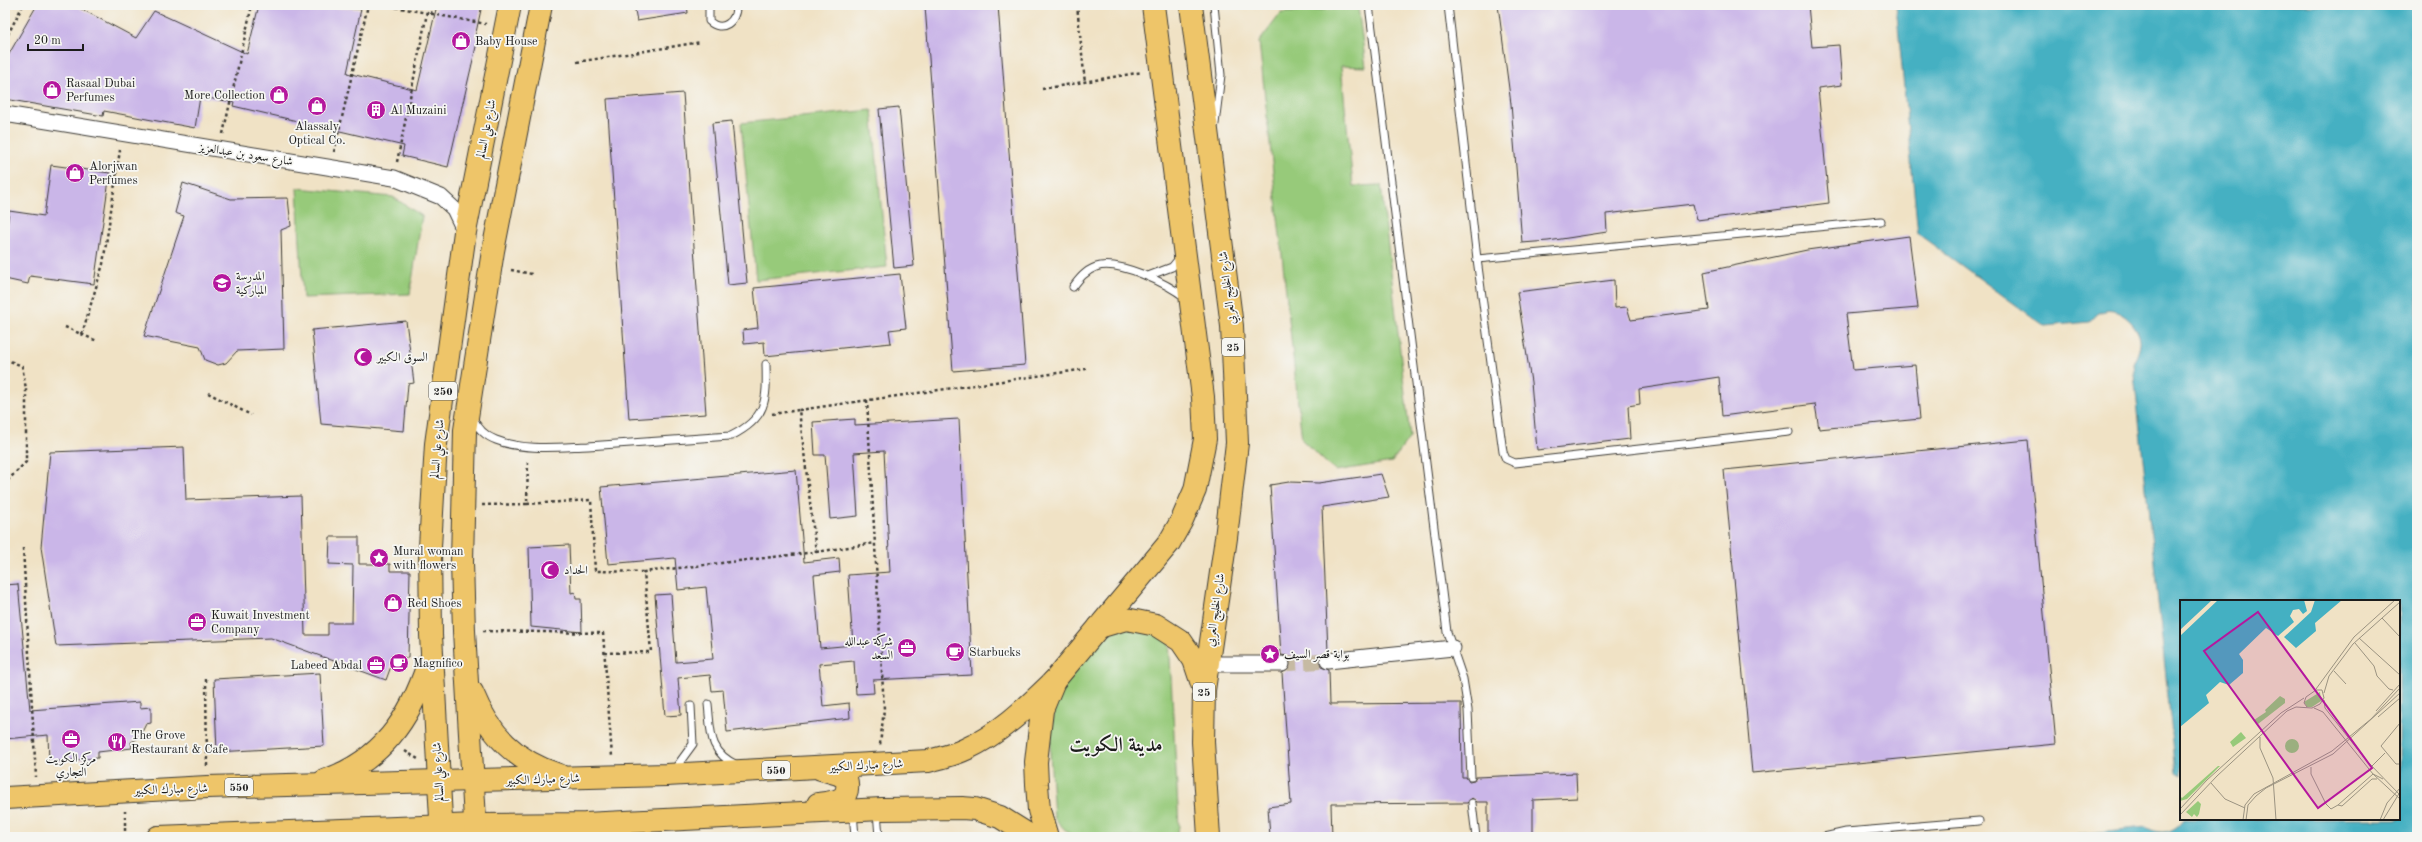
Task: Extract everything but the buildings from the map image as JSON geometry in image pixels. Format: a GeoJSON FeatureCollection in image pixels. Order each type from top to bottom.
{"type":"FeatureCollection","features":[{"type":"Feature","properties":{"kind":"main road","name":"شارع علي السالم"},"geometry":{"type":"LineString","coordinates":[[442,832],[438,783],[431,635],[430,547],[436,444],[465,232],[510,5]]}},
{"type":"Feature","properties":{"kind":"main road","name":"250"},"geometry":{"type":"LineString","coordinates":[[476,831],[464,630],[462,562],[464,506],[463,450],[468,408],[493,251],[541,5]]}},
{"type":"Feature","properties":{"kind":"main road"},"geometry":{"type":"LineString","coordinates":[[1047,837],[1039,810],[1036,762],[1042,710],[1054,681],[1169,543],[1182,520],[1195,490],[1205,439],[1203,397],[1153,5]]}},
{"type":"Feature","properties":{"kind":"main road","name":"شارع الخليج العربي"},"geometry":{"type":"LineString","coordinates":[[1192,5],[1232,326],[1237,443],[1226,538],[1204,690]]}},
{"type":"Feature","properties":{"kind":"main road","name":"25"},"geometry":{"type":"LineString","coordinates":[[1099,627],[1119,621],[1137,620],[1164,629],[1186,647],[1204,690],[1202,742],[1209,837]]}},
{"type":"Feature","properties":{"kind":"main road"},"geometry":{"type":"LineString","coordinates":[[312,785],[339,775],[365,760],[387,741],[405,718],[419,692],[428,664],[431,635]]}},
{"type":"Feature","properties":{"kind":"main road"},"geometry":{"type":"LineString","coordinates":[[467,661],[471,689],[481,714],[497,737],[518,756],[542,770],[568,778]]}},
{"type":"Feature","properties":{"kind":"main road","name":"شارع مبارك الكبير"},"geometry":{"type":"LineString","coordinates":[[5,798],[37,795],[207,787],[438,783],[666,776],[928,762],[965,750],[1014,720],[1054,681]]}},
{"type":"Feature","properties":{"kind":"main road"},"geometry":{"type":"LineString","coordinates":[[762,813],[795,806],[838,801],[846,794],[848,786],[846,778],[838,774],[816,768]]}},
{"type":"Feature","properties":{"kind":"main road"},"geometry":{"type":"LineString","coordinates":[[158,837],[316,830],[442,832],[476,831],[762,813],[876,809],[975,809],[1000,817],[1032,837]]}},
{"type":"Feature","properties":{"kind":"main road"},"geometry":{"type":"LineString","coordinates":[[547,837],[585,824]]}},
{"type":"Feature","properties":{"kind":"main road"},"geometry":{"type":"LineString","coordinates":[[316,830],[339,837]]}},
{"type":"Feature","properties":{"kind":"street","name":"شارع سعود بن عبدالعزيز"},"geometry":{"type":"LineString","coordinates":[[5,114],[394,178],[441,197],[454,209],[465,232]]}},
{"type":"Feature","properties":{"kind":"street"},"geometry":{"type":"LineString","coordinates":[[1328,660],[1453,648]]}},
{"type":"Feature","properties":{"kind":"street"},"geometry":{"type":"LineString","coordinates":[[1208,664],[1282,664]]}},
{"type":"Feature","properties":{"kind":"lane"},"geometry":{"type":"LineString","coordinates":[[709,5],[709,21],[714,26],[723,27],[730,24],[734,17],[736,5]]}},
{"type":"Feature","properties":{"kind":"lane"},"geometry":{"type":"LineString","coordinates":[[1211,160],[1221,74],[1214,5]]}},
{"type":"Feature","properties":{"kind":"lane"},"geometry":{"type":"LineString","coordinates":[[1369,5],[1447,632],[1463,678],[1468,710],[1471,777]]}},
{"type":"Feature","properties":{"kind":"lane"},"geometry":{"type":"LineString","coordinates":[[1448,5],[1477,259],[1503,452],[1506,459],[1515,463],[1789,432]]}},
{"type":"Feature","properties":{"kind":"lane"},"geometry":{"type":"LineString","coordinates":[[1477,259],[1881,221]]}},
{"type":"Feature","properties":{"kind":"lane"},"geometry":{"type":"LineString","coordinates":[[1148,276],[1172,267],[1185,250]]}},
{"type":"Feature","properties":{"kind":"lane"},"geometry":{"type":"LineString","coordinates":[[1073,287],[1083,274],[1097,267],[1113,266],[1148,276],[1177,292],[1191,302]]}},
{"type":"Feature","properties":{"kind":"lane"},"geometry":{"type":"LineString","coordinates":[[468,408],[478,428],[485,435],[497,441],[528,445],[610,445],[731,436],[749,427],[760,413],[767,392],[766,364]]}},
{"type":"Feature","properties":{"kind":"lane"},"geometry":{"type":"LineString","coordinates":[[708,704],[712,743],[721,754],[735,764],[758,772]]}},
{"type":"Feature","properties":{"kind":"lane"},"geometry":{"type":"LineString","coordinates":[[666,776],[676,768],[693,744],[691,706]]}},
{"type":"Feature","properties":{"kind":"lane"},"geometry":{"type":"LineString","coordinates":[[1472,802],[1476,837]]}},
{"type":"Feature","properties":{"kind":"lane"},"geometry":{"type":"LineString","coordinates":[[876,809],[879,837]]}},
{"type":"Feature","properties":{"kind":"lane"},"geometry":{"type":"LineString","coordinates":[[853,810],[855,837]]}},
{"type":"Feature","properties":{"kind":"lane"},"geometry":{"type":"LineString","coordinates":[[1824,837],[1846,832],[1979,822]]}},
{"type":"Feature","properties":{"kind":"path"},"geometry":{"type":"LineString","coordinates":[[5,40],[23,5]]}},
{"type":"Feature","properties":{"kind":"path"},"geometry":{"type":"LineString","coordinates":[[219,150],[252,5]]}},
{"type":"Feature","properties":{"kind":"path"},"geometry":{"type":"LineString","coordinates":[[330,168],[368,5]]}},
{"type":"Feature","properties":{"kind":"path"},"geometry":{"type":"LineString","coordinates":[[384,5],[506,28]]}},
{"type":"Feature","properties":{"kind":"path"},"geometry":{"type":"LineString","coordinates":[[394,178],[432,5]]}},
{"type":"Feature","properties":{"kind":"path"},"geometry":{"type":"LineString","coordinates":[[1077,5],[1086,83]]}},
{"type":"Feature","properties":{"kind":"path"},"geometry":{"type":"LineString","coordinates":[[576,62],[701,42]]}},
{"type":"Feature","properties":{"kind":"path"},"geometry":{"type":"LineString","coordinates":[[1042,89],[1086,83],[1161,68]]}},
{"type":"Feature","properties":{"kind":"path"},"geometry":{"type":"LineString","coordinates":[[82,334],[103,264],[122,134]]}},
{"type":"Feature","properties":{"kind":"path"},"geometry":{"type":"LineString","coordinates":[[65,327],[97,341]]}},
{"type":"Feature","properties":{"kind":"path"},"geometry":{"type":"LineString","coordinates":[[5,359],[22,366],[26,389],[26,462],[5,483]]}},
{"type":"Feature","properties":{"kind":"path"},"geometry":{"type":"LineString","coordinates":[[757,417],[1086,369]]}},
{"type":"Feature","properties":{"kind":"path"},"geometry":{"type":"LineString","coordinates":[[208,393],[252,415]]}},
{"type":"Feature","properties":{"kind":"path"},"geometry":{"type":"LineString","coordinates":[[867,400],[884,709],[878,765]]}},
{"type":"Feature","properties":{"kind":"path"},"geometry":{"type":"LineString","coordinates":[[799,410],[816,552]]}},
{"type":"Feature","properties":{"kind":"path"},"geometry":{"type":"LineString","coordinates":[[528,445],[528,504]]}},
{"type":"Feature","properties":{"kind":"path"},"geometry":{"type":"LineString","coordinates":[[464,506],[591,500],[595,571],[644,572],[816,552],[875,543]]}},
{"type":"Feature","properties":{"kind":"path"},"geometry":{"type":"LineString","coordinates":[[23,548],[37,795]]}},
{"type":"Feature","properties":{"kind":"path"},"geometry":{"type":"LineString","coordinates":[[604,653],[651,652],[644,572]]}},
{"type":"Feature","properties":{"kind":"path"},"geometry":{"type":"LineString","coordinates":[[464,630],[602,633],[613,777]]}},
{"type":"Feature","properties":{"kind":"path"},"geometry":{"type":"LineString","coordinates":[[206,679],[207,787]]}},
{"type":"Feature","properties":{"kind":"path"},"geometry":{"type":"LineString","coordinates":[[125,837],[126,791]]}},
{"type":"Feature","properties":{"kind":"green space"},"geometry":{"type":"Polygon","coordinates":[[[1358,7],[1366,67],[1341,66],[1353,186],[1381,185],[1410,437],[1392,462],[1335,471],[1302,440],[1259,42],[1281,13],[1358,7]]]}},
{"type":"Feature","properties":{"kind":"green space"},"geometry":{"type":"Polygon","coordinates":[[[872,110],[887,267],[756,280],[741,123],[872,110]]]}},
{"type":"Feature","properties":{"kind":"green space"},"geometry":{"type":"Polygon","coordinates":[[[297,188],[393,197],[422,216],[410,294],[303,298],[297,188]]]}},
{"type":"Feature","properties":{"kind":"green space"},"geometry":{"type":"Polygon","coordinates":[[[1139,626],[1169,639],[1179,827],[1175,837],[1072,837],[1054,818],[1050,753],[1056,683],[1099,630],[1139,626]]]}},
{"type":"Feature","properties":{"kind":"water"},"geometry":{"type":"Polygon","coordinates":[[[1896,5],[2417,5],[2417,837],[2051,837],[2146,827],[2156,832],[2166,832],[2176,827],[2183,820],[2400,820],[2400,600],[2180,600],[2180,774],[2176,772],[2133,364],[2140,346],[2138,334],[2131,322],[2126,317],[2114,311],[2102,312],[2095,316],[2090,322],[2045,326],[1918,234],[1896,5]]]}},
{"type":"Feature","properties":{"kind":"tunnel"},"geometry":{"type":"LineString","coordinates":[[1282,664],[1328,661]]}},
{"type":"Feature","properties":{"kind":"place","name":"Baby House"},"geometry":{"type":"Point","coordinates":[461,41]}},
{"type":"Feature","properties":{"kind":"place","name":"Rasaal Dubai Perfumes"},"geometry":{"type":"Point","coordinates":[52,90]}},
{"type":"Feature","properties":{"kind":"place","name":"More Collection"},"geometry":{"type":"Point","coordinates":[279,95]}},
{"type":"Feature","properties":{"kind":"place","name":"Alassaly Optical Co."},"geometry":{"type":"Point","coordinates":[317,106]}},
{"type":"Feature","properties":{"kind":"place","name":"Al Muzaini"},"geometry":{"type":"Point","coordinates":[376,110]}},
{"type":"Feature","properties":{"kind":"place","name":"Alorjwan Perfumes"},"geometry":{"type":"Point","coordinates":[75,173]}},
{"type":"Feature","properties":{"kind":"place","name":"المدرسة المباركية"},"geometry":{"type":"Point","coordinates":[222,283]}},
{"type":"Feature","properties":{"kind":"place","name":"السوق الكبير"},"geometry":{"type":"Point","coordinates":[363,357]}},
{"type":"Feature","properties":{"kind":"place","name":"Mural woman with flowers"},"geometry":{"type":"Point","coordinates":[379,558]}},
{"type":"Feature","properties":{"kind":"place","name":"الحداد"},"geometry":{"type":"Point","coordinates":[550,570]}},
{"type":"Feature","properties":{"kind":"place","name":"Red Shoes"},"geometry":{"type":"Point","coordinates":[393,603]}},
{"type":"Feature","properties":{"kind":"place","name":"Kuwait Investment Company"},"geometry":{"type":"Point","coordinates":[197,622]}},
{"type":"Feature","properties":{"kind":"place","name":"شركة عبدالله السعد"},"geometry":{"type":"Point","coordinates":[907,648]}},
{"type":"Feature","properties":{"kind":"place","name":"Starbucks"},"geometry":{"type":"Point","coordinates":[955,652]}},
{"type":"Feature","properties":{"kind":"place","name":"بوابة قصر السيف"},"geometry":{"type":"Point","coordinates":[1270,654]}},
{"type":"Feature","properties":{"kind":"place","name":"Magnifico"},"geometry":{"type":"Point","coordinates":[399,663]}},
{"type":"Feature","properties":{"kind":"place","name":"Labeed Abdal"},"geometry":{"type":"Point","coordinates":[376,665]}},
{"type":"Feature","properties":{"kind":"place","name":"مركز الكويت التجاري"},"geometry":{"type":"Point","coordinates":[71,739]}},
{"type":"Feature","properties":{"kind":"place","name":"The Grove Restaurant & Cafe"},"geometry":{"type":"Point","coordinates":[117,742]}},
{"type":"Feature","properties":{"kind":"district","name":"مدينة الكويت"},"geometry":{"type":"Point","coordinates":[1116,744]}}]}
